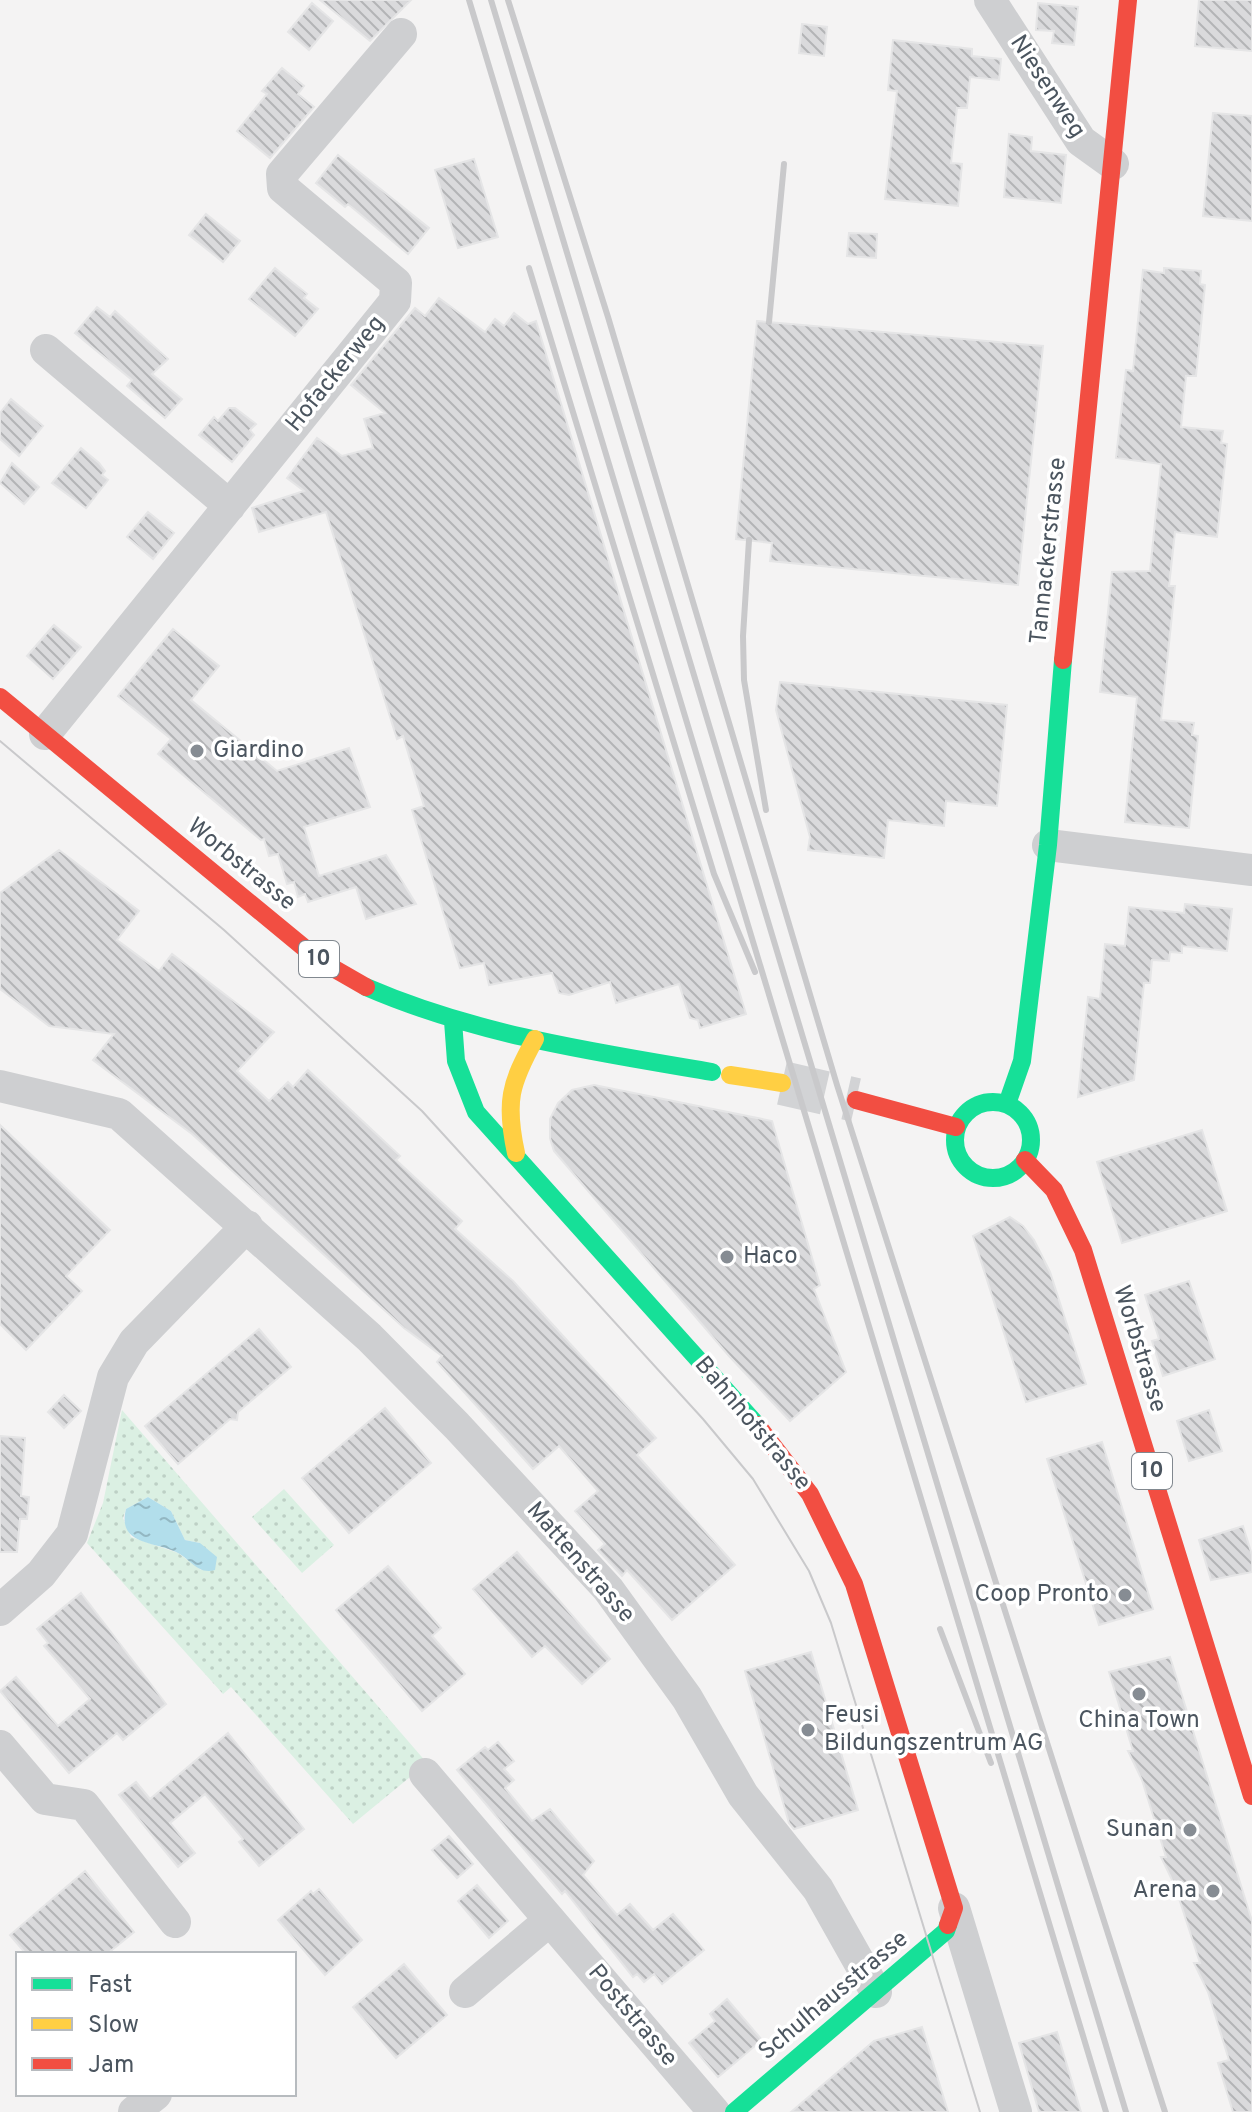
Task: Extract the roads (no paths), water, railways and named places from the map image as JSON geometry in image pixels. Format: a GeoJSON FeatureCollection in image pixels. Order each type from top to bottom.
{"type":"FeatureCollection","features":[{"type":"Feature","properties":{"kind":"street","name":"Niesenweg"},"geometry":{"type":"LineString","coordinates":[[990,0],[1081,141],[1113,164]]}},
{"type":"Feature","properties":{"kind":"street","name":"Tannackerstrasse"},"geometry":{"type":"LineString","coordinates":[[1007,1104],[1022,1061],[1048,845],[1062,670],[1128,0]]}},
{"type":"Feature","properties":{"kind":"street","name":"Hofackerweg"},"geometry":{"type":"LineString","coordinates":[[45,734],[395,301],[396,283],[283,188],[282,174],[401,34]]}},
{"type":"Feature","properties":{"kind":"street"},"geometry":{"type":"LineString","coordinates":[[46,350],[230,506]]}},
{"type":"Feature","properties":{"kind":"street","name":"Worbstrasse"},"geometry":{"type":"LineString","coordinates":[[0,697],[319,960],[387,999],[453,1021],[535,1039],[782,1083]]}},
{"type":"Feature","properties":{"kind":"street"},"geometry":{"type":"LineString","coordinates":[[1048,845],[1252,870]]}},
{"type":"Feature","properties":{"kind":"street","name":"Bahnhofstrasse"},"geometry":{"type":"LineString","coordinates":[[453,1021],[456,1061],[476,1112],[776,1446],[810,1494],[854,1584],[1016,2112]]}},
{"type":"Feature","properties":{"kind":"street"},"geometry":{"type":"LineString","coordinates":[[516,1153],[506,1098],[510,1083],[535,1039]]}},
{"type":"Feature","properties":{"kind":"street","name":"Mattenstrasse"},"geometry":{"type":"LineString","coordinates":[[0,1086],[119,1114],[369,1337],[608,1589],[687,1698],[743,1795],[818,1889],[876,1992]]}},
{"type":"Feature","properties":{"kind":"street"},"geometry":{"type":"LineString","coordinates":[[856,1100],[956,1127]]}},
{"type":"Feature","properties":{"kind":"street"},"geometry":{"type":"LineString","coordinates":[[983,1103],[1007,1104],[1025,1118],[1029,1128],[1030,1150],[1025,1160],[1008,1175],[985,1177],[974,1173],[964,1166],[955,1147],[956,1127],[963,1116],[983,1103]]}},
{"type":"Feature","properties":{"kind":"street","name":"Worbstrasse"},"geometry":{"type":"LineString","coordinates":[[1025,1160],[1051,1183],[1061,1198],[1083,1250],[1252,1796]]}},
{"type":"Feature","properties":{"kind":"street"},"geometry":{"type":"LineString","coordinates":[[0,1610],[41,1574],[72,1534],[113,1377],[134,1342],[247,1226]]}},
{"type":"Feature","properties":{"kind":"street"},"geometry":{"type":"LineString","coordinates":[[0,1746],[45,1799],[84,1805],[175,1922]]}},
{"type":"Feature","properties":{"kind":"street","name":"Poststrasse"},"geometry":{"type":"LineString","coordinates":[[425,1774],[714,2112]]}},
{"type":"Feature","properties":{"kind":"street","name":"Schulhausstrasse"},"geometry":{"type":"LineString","coordinates":[[734,2112],[946,1931],[954,1908]]}},
{"type":"Feature","properties":{"kind":"street"},"geometry":{"type":"LineString","coordinates":[[465,1992],[550,1920]]}},
{"type":"Feature","properties":{"kind":"street"},"geometry":{"type":"LineString","coordinates":[[134,2112],[154,2096]]}},
{"type":"Feature","properties":{"kind":"water"},"geometry":{"type":"Polygon","coordinates":[[[148,1497],[171,1511],[185,1540],[200,1543],[217,1557],[215,1570],[203,1570],[176,1552],[132,1536],[125,1521],[126,1509],[148,1497]]]}},
{"type":"Feature","properties":{"kind":"tunnel"},"geometry":{"type":"LineString","coordinates":[[782,1083],[856,1100]]}},
{"type":"Feature","properties":{"kind":"tram line"},"geometry":{"type":"LineString","coordinates":[[0,741],[224,930],[422,1111],[703,1419],[753,1479],[809,1571],[831,1623],[980,2112]]}},
{"type":"Feature","properties":{"kind":"railway"},"geometry":{"type":"LineString","coordinates":[[469,0],[1106,2112]]}},
{"type":"Feature","properties":{"kind":"railway"},"geometry":{"type":"LineString","coordinates":[[491,0],[1126,2112]]}},
{"type":"Feature","properties":{"kind":"railway"},"geometry":{"type":"LineString","coordinates":[[508,0],[608,317],[837,1085],[1165,2112]]}},
{"type":"Feature","properties":{"kind":"railway"},"geometry":{"type":"LineString","coordinates":[[769,322],[784,164]]}},
{"type":"Feature","properties":{"kind":"railway"},"geometry":{"type":"LineString","coordinates":[[529,268],[714,874],[755,972]]}},
{"type":"Feature","properties":{"kind":"railway"},"geometry":{"type":"LineString","coordinates":[[749,540],[743,636],[744,680],[766,810]]}},
{"type":"Feature","properties":{"kind":"railway"},"geometry":{"type":"LineString","coordinates":[[940,1629],[991,1763]]}},
{"type":"Feature","properties":{"kind":"place","name":"Giardino"},"geometry":{"type":"Point","coordinates":[197,751]}},
{"type":"Feature","properties":{"kind":"place","name":"Haco"},"geometry":{"type":"Point","coordinates":[727,1257]}},
{"type":"Feature","properties":{"kind":"place","name":"Coop Pronto"},"geometry":{"type":"Point","coordinates":[1125,1595]}},
{"type":"Feature","properties":{"kind":"place","name":"China Town"},"geometry":{"type":"Point","coordinates":[1139,1694]}},
{"type":"Feature","properties":{"kind":"place","name":"Feusi Bildungszentrum AG"},"geometry":{"type":"Point","coordinates":[808,1730]}},
{"type":"Feature","properties":{"kind":"place","name":"Sunan"},"geometry":{"type":"Point","coordinates":[1190,1830]}},
{"type":"Feature","properties":{"kind":"place","name":"Arena"},"geometry":{"type":"Point","coordinates":[1213,1891]}}]}
